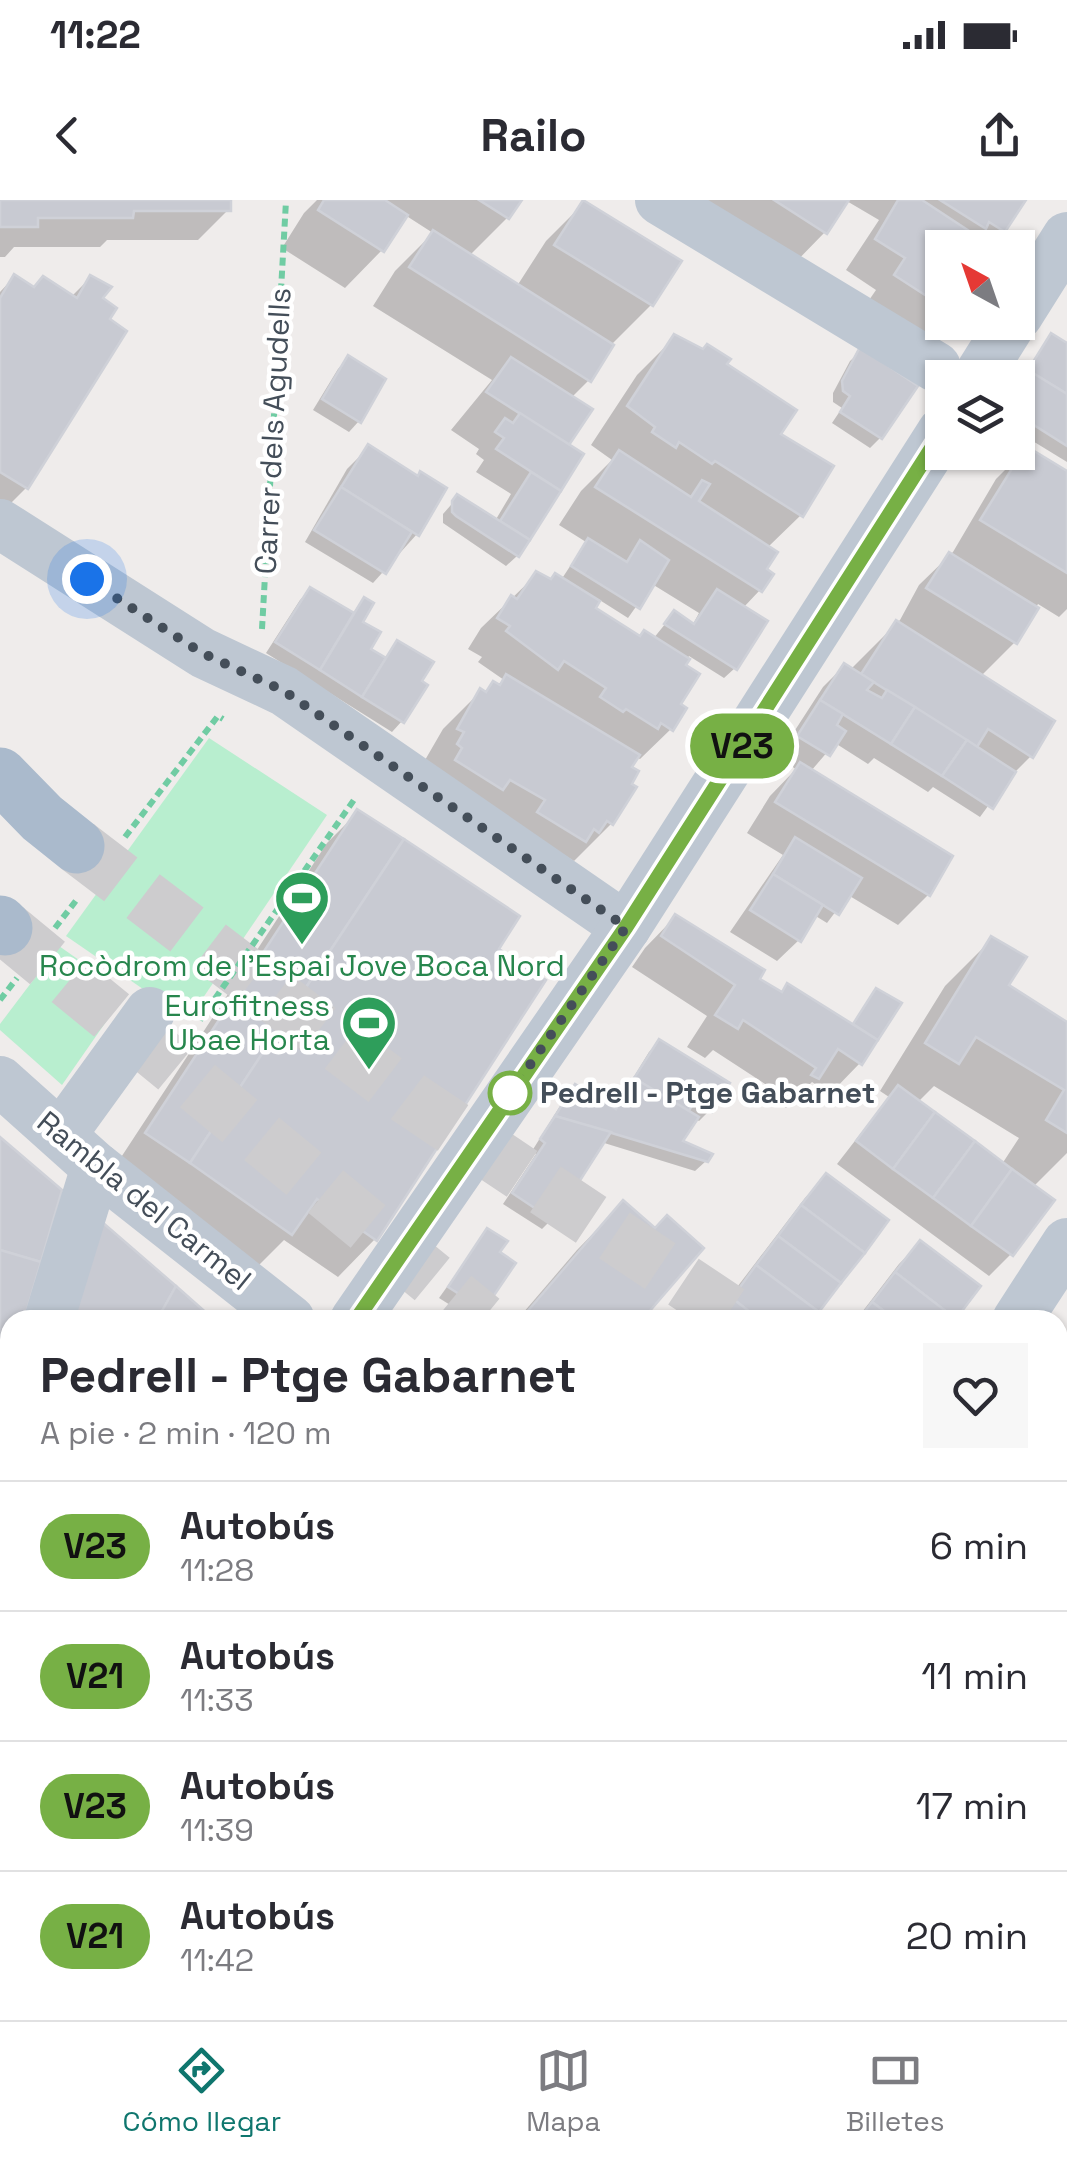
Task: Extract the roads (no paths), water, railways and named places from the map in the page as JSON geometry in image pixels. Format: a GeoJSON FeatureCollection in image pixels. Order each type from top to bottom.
{"type":"FeatureCollection","features":[{"type":"Feature","properties":{"kind":"main road"},"geometry":{"type":"LineString","coordinates":[[0,775],[42,818],[94,860]]}},
{"type":"Feature","properties":{"kind":"street"},"geometry":{"type":"LineString","coordinates":[[660,200],[935,360]]}},
{"type":"Feature","properties":{"kind":"street"},"geometry":{"type":"LineString","coordinates":[[1035,288],[1067,237]]}},
{"type":"Feature","properties":{"kind":"street"},"geometry":{"type":"LineString","coordinates":[[969,360],[992,340]]}},
{"type":"Feature","properties":{"kind":"street"},"geometry":{"type":"LineString","coordinates":[[363,1310],[626,927],[925,459]]}},
{"type":"Feature","properties":{"kind":"street"},"geometry":{"type":"LineString","coordinates":[[0,524],[202,653],[284,691],[626,927]]}},
{"type":"Feature","properties":{"kind":"street"},"geometry":{"type":"LineString","coordinates":[[51,1310],[78,1151],[170,1023]]}},
{"type":"Feature","properties":{"kind":"street","name":"Rambla del Carmel"},"geometry":{"type":"LineString","coordinates":[[0,1081],[78,1151],[277,1310]]}},
{"type":"Feature","properties":{"kind":"street"},"geometry":{"type":"LineString","coordinates":[[1023,1310],[1067,1243]]}},
{"type":"Feature","properties":{"kind":"tunnel"},"geometry":{"type":"LineString","coordinates":[[77,846],[410,1099],[726,1310]]}},
{"type":"Feature","properties":{"kind":"tunnel"},"geometry":{"type":"LineString","coordinates":[[5,928],[470,1310]]}},
{"type":"Feature","properties":{"kind":"place","name":"Rocòdrom de l'Espai Jove Boca Nord"},"geometry":{"type":"Point","coordinates":[302,947]}},
{"type":"Feature","properties":{"kind":"place","name":"Eurofitness Ubae Horta"},"geometry":{"type":"Point","coordinates":[369,1072]}},
{"type":"Feature","properties":{"kind":"place","name":"Pedrell - Ptge Gabarnet"},"geometry":{"type":"Point","coordinates":[510,1093]}}]}
